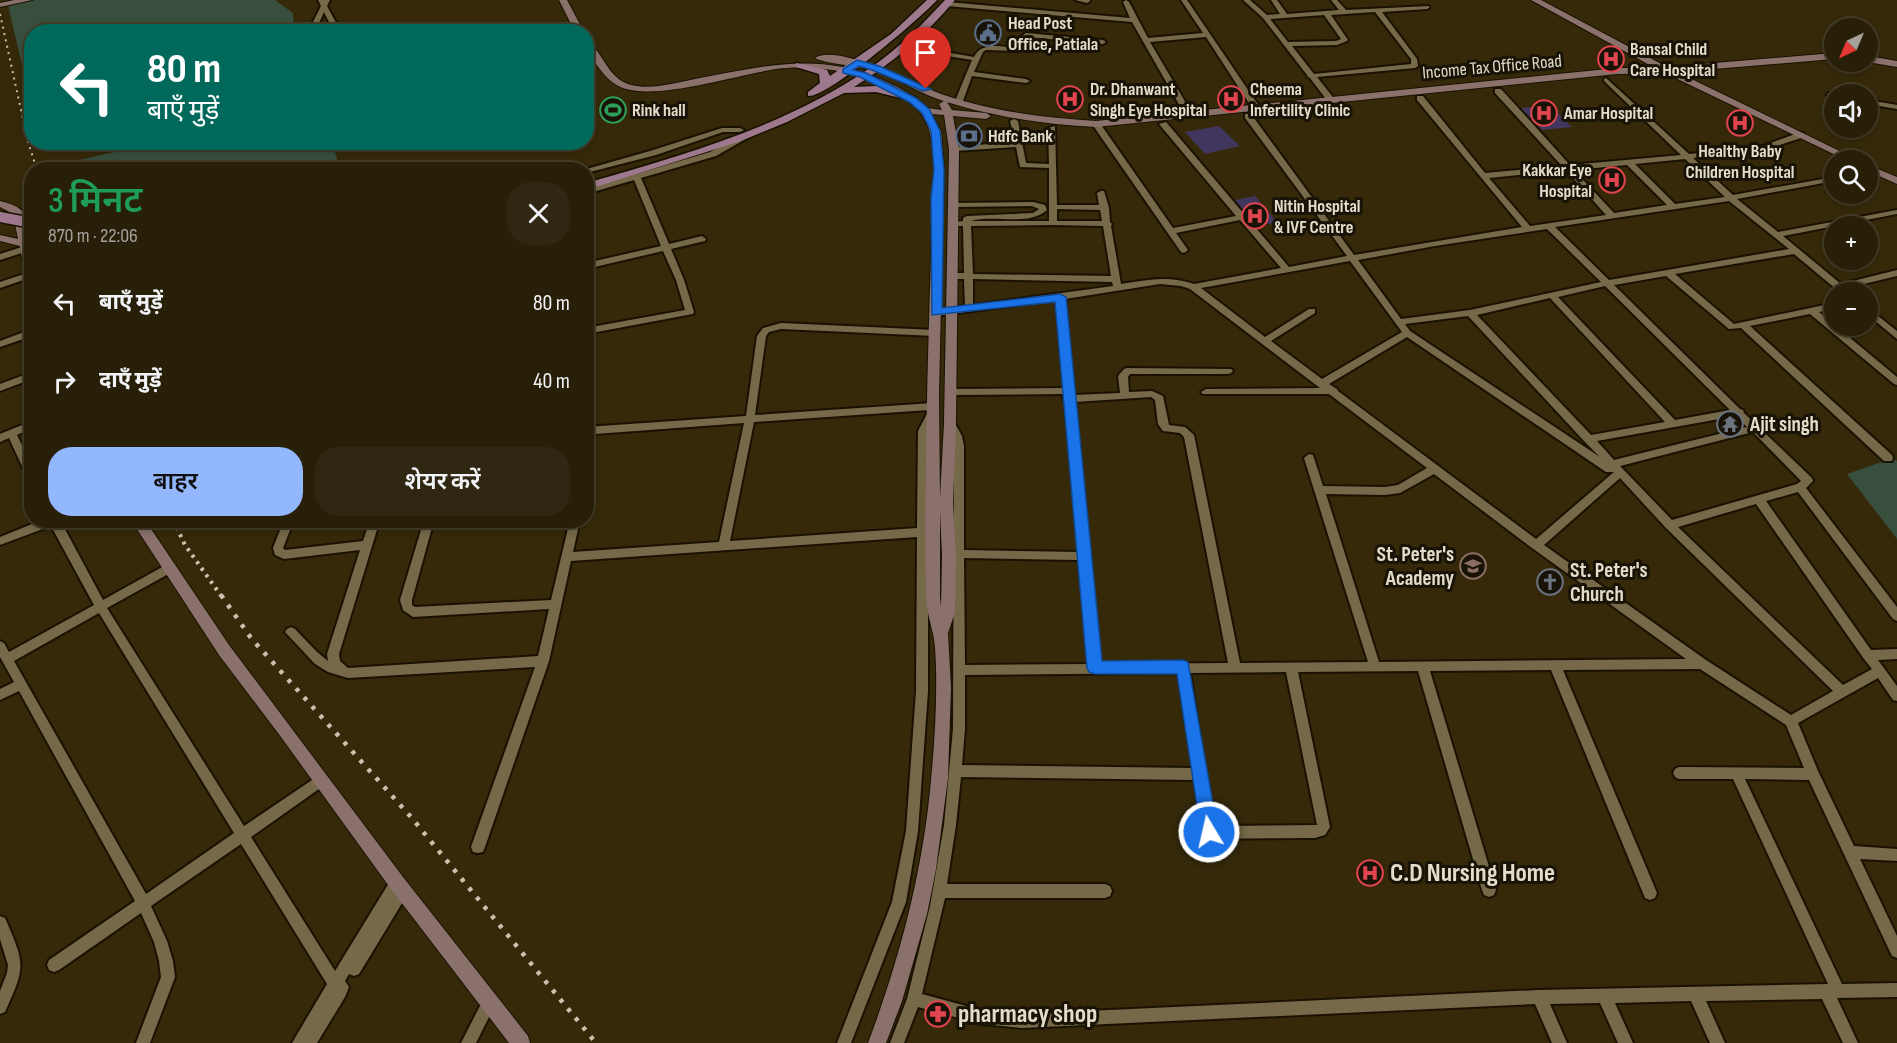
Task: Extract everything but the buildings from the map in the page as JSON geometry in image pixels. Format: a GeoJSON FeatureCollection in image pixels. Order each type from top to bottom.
{"type":"FeatureCollection","features":[{"type":"Feature","properties":{"kind":"main road"},"geometry":{"type":"LineString","coordinates":[[0,3],[14,0]]}},
{"type":"Feature","properties":{"kind":"main road"},"geometry":{"type":"LineString","coordinates":[[0,3],[28,0]]}},
{"type":"Feature","properties":{"kind":"main road"},"geometry":{"type":"LineString","coordinates":[[563,0],[575,24]]}},
{"type":"Feature","properties":{"kind":"main road"},"geometry":{"type":"LineString","coordinates":[[594,176],[743,133],[825,86],[894,36],[932,0]]}},
{"type":"Feature","properties":{"kind":"main road","name":"Income Tax Office Road"},"geometry":{"type":"LineString","coordinates":[[1535,0],[1666,70]]}},
{"type":"Feature","properties":{"kind":"main road"},"geometry":{"type":"LineString","coordinates":[[594,185],[686,157],[796,114],[876,68],[904,47],[949,2]]}},
{"type":"Feature","properties":{"kind":"main road"},"geometry":{"type":"LineString","coordinates":[[594,54],[617,84],[634,88],[658,88],[779,66],[824,66],[863,75],[913,100],[926,111],[936,131],[939,170],[936,198],[933,409],[933,608],[941,633],[941,779],[933,847],[912,934],[887,1018],[877,1043]]}},
{"type":"Feature","properties":{"kind":"main road"},"geometry":{"type":"LineString","coordinates":[[1666,70],[1824,57]]}},
{"type":"Feature","properties":{"kind":"main road"},"geometry":{"type":"LineString","coordinates":[[779,66],[814,58],[857,63],[876,68],[938,96],[1045,121],[1098,127]]}},
{"type":"Feature","properties":{"kind":"main road"},"geometry":{"type":"LineString","coordinates":[[1878,61],[1897,64]]}},
{"type":"Feature","properties":{"kind":"main road"},"geometry":{"type":"LineString","coordinates":[[799,65],[823,72],[826,78],[825,86]]}},
{"type":"Feature","properties":{"kind":"main road"},"geometry":{"type":"LineString","coordinates":[[1666,70],[1832,150]]}},
{"type":"Feature","properties":{"kind":"main road","name":"Income Tax Office Road"},"geometry":{"type":"LineString","coordinates":[[1098,127],[1174,116],[1285,109],[1332,101],[1617,71],[1666,70]]}},
{"type":"Feature","properties":{"kind":"main road"},"geometry":{"type":"LineString","coordinates":[[926,111],[948,112],[1052,128],[1163,124],[1248,116],[1285,109],[1606,80],[1646,71]]}},
{"type":"Feature","properties":{"kind":"main road"},"geometry":{"type":"LineString","coordinates":[[839,90],[877,89],[913,100]]}},
{"type":"Feature","properties":{"kind":"main road"},"geometry":{"type":"LineString","coordinates":[[938,96],[948,112],[954,149],[951,392],[946,503],[949,556],[948,612],[941,633]]}},
{"type":"Feature","properties":{"kind":"main road"},"geometry":{"type":"LineString","coordinates":[[1878,174],[1897,181]]}},
{"type":"Feature","properties":{"kind":"main road"},"geometry":{"type":"LineString","coordinates":[[0,204],[18,213],[24,247]]}},
{"type":"Feature","properties":{"kind":"main road"},"geometry":{"type":"LineString","coordinates":[[0,217],[24,222]]}},
{"type":"Feature","properties":{"kind":"main road"},"geometry":{"type":"LineString","coordinates":[[0,226],[24,229]]}},
{"type":"Feature","properties":{"kind":"main road"},"geometry":{"type":"LineString","coordinates":[[0,238],[24,247]]}},
{"type":"Feature","properties":{"kind":"main road"},"geometry":{"type":"LineString","coordinates":[[141,528],[224,650],[399,886],[521,1043]]}},
{"type":"Feature","properties":{"kind":"street"},"geometry":{"type":"LineString","coordinates":[[1078,0],[1087,1]]}},
{"type":"Feature","properties":{"kind":"street"},"geometry":{"type":"LineString","coordinates":[[1184,0],[1257,109]]}},
{"type":"Feature","properties":{"kind":"street"},"geometry":{"type":"LineString","coordinates":[[1246,0],[1265,17],[1332,101]]}},
{"type":"Feature","properties":{"kind":"street"},"geometry":{"type":"LineString","coordinates":[[1274,0],[1285,16]]}},
{"type":"Feature","properties":{"kind":"street"},"geometry":{"type":"LineString","coordinates":[[1334,0],[1344,12]]}},
{"type":"Feature","properties":{"kind":"street"},"geometry":{"type":"LineString","coordinates":[[314,24],[324,1]]}},
{"type":"Feature","properties":{"kind":"street"},"geometry":{"type":"LineString","coordinates":[[324,1],[334,24]]}},
{"type":"Feature","properties":{"kind":"street"},"geometry":{"type":"LineString","coordinates":[[949,2],[1134,20]]}},
{"type":"Feature","properties":{"kind":"street"},"geometry":{"type":"LineString","coordinates":[[1126,2],[1145,40],[1189,115]]}},
{"type":"Feature","properties":{"kind":"street"},"geometry":{"type":"LineString","coordinates":[[1265,17],[1427,7]]}},
{"type":"Feature","properties":{"kind":"street"},"geometry":{"type":"LineString","coordinates":[[1310,76],[1416,66],[1414,59],[1377,10]]}},
{"type":"Feature","properties":{"kind":"street"},"geometry":{"type":"LineString","coordinates":[[1287,44],[1338,43],[1345,40],[1326,13]]}},
{"type":"Feature","properties":{"kind":"street"},"geometry":{"type":"LineString","coordinates":[[959,101],[976,59],[980,51],[985,48],[1018,50],[1026,35],[1103,42]]}},
{"type":"Feature","properties":{"kind":"street"},"geometry":{"type":"LineString","coordinates":[[1145,40],[1208,35]]}},
{"type":"Feature","properties":{"kind":"street"},"geometry":{"type":"LineString","coordinates":[[904,47],[976,59]]}},
{"type":"Feature","properties":{"kind":"street"},"geometry":{"type":"LineString","coordinates":[[970,74],[1026,81]]}},
{"type":"Feature","properties":{"kind":"street"},"geometry":{"type":"LineString","coordinates":[[1606,80],[1731,198],[1832,282]]}},
{"type":"Feature","properties":{"kind":"street"},"geometry":{"type":"LineString","coordinates":[[1498,91],[1612,216]]}},
{"type":"Feature","properties":{"kind":"street"},"geometry":{"type":"LineString","coordinates":[[1420,98],[1528,229]]}},
{"type":"Feature","properties":{"kind":"street"},"geometry":{"type":"LineString","coordinates":[[1878,104],[1897,107]]}},
{"type":"Feature","properties":{"kind":"street"},"geometry":{"type":"LineString","coordinates":[[1248,116],[1407,333],[1619,473]]}},
{"type":"Feature","properties":{"kind":"street"},"geometry":{"type":"LineString","coordinates":[[1014,121],[1023,165],[1053,166]]}},
{"type":"Feature","properties":{"kind":"street"},"geometry":{"type":"LineString","coordinates":[[1163,124],[1286,269]]}},
{"type":"Feature","properties":{"kind":"street"},"geometry":{"type":"LineString","coordinates":[[1098,127],[1185,250]]}},
{"type":"Feature","properties":{"kind":"street"},"geometry":{"type":"LineString","coordinates":[[1052,128],[1053,223]]}},
{"type":"Feature","properties":{"kind":"street"},"geometry":{"type":"LineString","coordinates":[[594,169],[653,153],[722,130],[743,133]]}},
{"type":"Feature","properties":{"kind":"street"},"geometry":{"type":"LineString","coordinates":[[594,190],[713,154],[743,133]]}},
{"type":"Feature","properties":{"kind":"street"},"geometry":{"type":"LineString","coordinates":[[1483,176],[1758,150],[1801,135]]}},
{"type":"Feature","properties":{"kind":"street"},"geometry":{"type":"LineString","coordinates":[[954,149],[1018,144]]}},
{"type":"Feature","properties":{"kind":"street"},"geometry":{"type":"LineString","coordinates":[[1629,162],[1673,207]]}},
{"type":"Feature","properties":{"kind":"street"},"geometry":{"type":"LineString","coordinates":[[594,330],[690,312],[637,178]]}},
{"type":"Feature","properties":{"kind":"street"},"geometry":{"type":"LineString","coordinates":[[1193,287],[1351,257],[1731,198],[1824,181]]}},
{"type":"Feature","properties":{"kind":"street"},"geometry":{"type":"LineString","coordinates":[[1101,193],[1117,284]]}},
{"type":"Feature","properties":{"kind":"street"},"geometry":{"type":"LineString","coordinates":[[953,205],[1033,204],[1042,207],[1041,213],[1035,215],[970,216],[966,219],[969,308]]}},
{"type":"Feature","properties":{"kind":"street"},"geometry":{"type":"LineString","coordinates":[[1053,207],[1105,208]]}},
{"type":"Feature","properties":{"kind":"street"},"geometry":{"type":"LineString","coordinates":[[1775,235],[1897,212]]}},
{"type":"Feature","properties":{"kind":"street"},"geometry":{"type":"LineString","coordinates":[[1172,231],[1242,217]]}},
{"type":"Feature","properties":{"kind":"street"},"geometry":{"type":"LineString","coordinates":[[953,224],[1108,224]]}},
{"type":"Feature","properties":{"kind":"street"},"geometry":{"type":"LineString","coordinates":[[1549,226],[1806,477],[1807,483],[1800,487],[1670,525]]}},
{"type":"Feature","properties":{"kind":"street"},"geometry":{"type":"LineString","coordinates":[[594,264],[702,239]]}},
{"type":"Feature","properties":{"kind":"street"},"geometry":{"type":"LineString","coordinates":[[0,257],[24,247]]}},
{"type":"Feature","properties":{"kind":"street"},"geometry":{"type":"LineString","coordinates":[[1398,322],[1470,313],[1608,283],[1794,250]]}},
{"type":"Feature","properties":{"kind":"street"},"geometry":{"type":"LineString","coordinates":[[1668,273],[1728,325],[1735,328],[1824,308]]}},
{"type":"Feature","properties":{"kind":"street"},"geometry":{"type":"LineString","coordinates":[[1868,282],[1897,273]]}},
{"type":"Feature","properties":{"kind":"street"},"geometry":{"type":"LineString","coordinates":[[952,276],[1117,284],[1160,281],[1182,283],[1193,287],[1267,340],[1536,545],[1702,664],[1791,721],[1813,774],[1897,951]]}},
{"type":"Feature","properties":{"kind":"street"},"geometry":{"type":"LineString","coordinates":[[0,285],[24,280]]}},
{"type":"Feature","properties":{"kind":"street"},"geometry":{"type":"LineString","coordinates":[[936,313],[1060,297],[1117,284]]}},
{"type":"Feature","properties":{"kind":"street"},"geometry":{"type":"LineString","coordinates":[[1551,296],[1674,425]]}},
{"type":"Feature","properties":{"kind":"street"},"geometry":{"type":"LineString","coordinates":[[1060,297],[1095,668]]}},
{"type":"Feature","properties":{"kind":"street"},"geometry":{"type":"LineString","coordinates":[[1267,340],[1312,311]]}},
{"type":"Feature","properties":{"kind":"street"},"geometry":{"type":"LineString","coordinates":[[1812,311],[1897,382]]}},
{"type":"Feature","properties":{"kind":"street"},"geometry":{"type":"LineString","coordinates":[[1470,313],[1670,525],[1841,691]]}},
{"type":"Feature","properties":{"kind":"street"},"geometry":{"type":"LineString","coordinates":[[1878,320],[1897,336]]}},
{"type":"Feature","properties":{"kind":"street"},"geometry":{"type":"LineString","coordinates":[[1744,326],[1888,458]]}},
{"type":"Feature","properties":{"kind":"street"},"geometry":{"type":"LineString","coordinates":[[724,546],[750,419],[762,336],[766,330],[772,327],[935,333]]}},
{"type":"Feature","properties":{"kind":"street"},"geometry":{"type":"LineString","coordinates":[[1323,383],[1407,333]]}},
{"type":"Feature","properties":{"kind":"street"},"geometry":{"type":"LineString","coordinates":[[0,344],[24,335]]}},
{"type":"Feature","properties":{"kind":"street"},"geometry":{"type":"LineString","coordinates":[[1125,396],[1123,376],[1127,371],[1228,371]]}},
{"type":"Feature","properties":{"kind":"street"},"geometry":{"type":"LineString","coordinates":[[0,388],[24,378]]}},
{"type":"Feature","properties":{"kind":"street"},"geometry":{"type":"LineString","coordinates":[[1206,392],[1334,391]]}},
{"type":"Feature","properties":{"kind":"street"},"geometry":{"type":"LineString","coordinates":[[951,392],[1156,395],[1160,398],[1163,424],[1170,429],[1182,430],[1189,435],[1235,667]]}},
{"type":"Feature","properties":{"kind":"street"},"geometry":{"type":"LineString","coordinates":[[594,431],[933,409],[923,431],[922,691],[912,831],[899,902],[844,1043]]}},
{"type":"Feature","properties":{"kind":"street"},"geometry":{"type":"LineString","coordinates":[[1588,439],[1740,412]]}},
{"type":"Feature","properties":{"kind":"street"},"geometry":{"type":"LineString","coordinates":[[897,1043],[914,999],[939,891],[950,825],[959,729],[959,446],[950,423]]}},
{"type":"Feature","properties":{"kind":"street"},"geometry":{"type":"LineString","coordinates":[[0,438],[24,427]]}},
{"type":"Feature","properties":{"kind":"street"},"geometry":{"type":"LineString","coordinates":[[1536,545],[1619,473],[1756,428]]}},
{"type":"Feature","properties":{"kind":"street"},"geometry":{"type":"LineString","coordinates":[[11,433],[24,460]]}},
{"type":"Feature","properties":{"kind":"street"},"geometry":{"type":"LineString","coordinates":[[1309,458],[1375,666]]}},
{"type":"Feature","properties":{"kind":"street"},"geometry":{"type":"LineString","coordinates":[[1319,490],[1385,491],[1400,489],[1434,469]]}},
{"type":"Feature","properties":{"kind":"street"},"geometry":{"type":"LineString","coordinates":[[1800,487],[1897,616]]}},
{"type":"Feature","properties":{"kind":"street"},"geometry":{"type":"LineString","coordinates":[[1758,498],[1897,696]]}},
{"type":"Feature","properties":{"kind":"street"},"geometry":{"type":"LineString","coordinates":[[0,541],[35,528]]}},
{"type":"Feature","properties":{"kind":"street"},"geometry":{"type":"LineString","coordinates":[[58,528],[100,606],[338,988]]}},
{"type":"Feature","properties":{"kind":"street"},"geometry":{"type":"LineString","coordinates":[[285,528],[278,548],[279,552],[284,555],[367,545]]}},
{"type":"Feature","properties":{"kind":"street"},"geometry":{"type":"LineString","coordinates":[[340,671],[333,662],[333,654],[372,528]]}},
{"type":"Feature","properties":{"kind":"street"},"geometry":{"type":"LineString","coordinates":[[427,528],[406,600],[407,607],[413,612],[557,604]]}},
{"type":"Feature","properties":{"kind":"street"},"geometry":{"type":"LineString","coordinates":[[478,847],[543,661],[573,528]]}},
{"type":"Feature","properties":{"kind":"street"},"geometry":{"type":"LineString","coordinates":[[568,557],[922,532]]}},
{"type":"Feature","properties":{"kind":"street"},"geometry":{"type":"LineString","coordinates":[[958,554],[1084,556]]}},
{"type":"Feature","properties":{"kind":"street"},"geometry":{"type":"LineString","coordinates":[[7,658],[168,569]]}},
{"type":"Feature","properties":{"kind":"street"},"geometry":{"type":"LineString","coordinates":[[291,632],[319,663],[348,674],[543,661]]}},
{"type":"Feature","properties":{"kind":"street"},"geometry":{"type":"LineString","coordinates":[[0,646],[142,904],[165,954],[169,967],[168,977],[143,1043]]}},
{"type":"Feature","properties":{"kind":"street"},"geometry":{"type":"LineString","coordinates":[[1868,655],[1897,654]]}},
{"type":"Feature","properties":{"kind":"street"},"geometry":{"type":"LineString","coordinates":[[958,670],[1702,664]]}},
{"type":"Feature","properties":{"kind":"street"},"geometry":{"type":"LineString","coordinates":[[1422,665],[1489,890]]}},
{"type":"Feature","properties":{"kind":"street"},"geometry":{"type":"LineString","coordinates":[[1555,665],[1650,892]]}},
{"type":"Feature","properties":{"kind":"street"},"geometry":{"type":"LineString","coordinates":[[1188,833],[1315,832],[1324,827],[1291,666]]}},
{"type":"Feature","properties":{"kind":"street"},"geometry":{"type":"LineString","coordinates":[[1183,667],[1209,832]]}},
{"type":"Feature","properties":{"kind":"street"},"geometry":{"type":"LineString","coordinates":[[1791,721],[1879,671]]}},
{"type":"Feature","properties":{"kind":"street"},"geometry":{"type":"LineString","coordinates":[[0,695],[21,684]]}},
{"type":"Feature","properties":{"kind":"street"},"geometry":{"type":"LineString","coordinates":[[955,771],[1200,774]]}},
{"type":"Feature","properties":{"kind":"street"},"geometry":{"type":"LineString","coordinates":[[1679,773],[1813,774]]}},
{"type":"Feature","properties":{"kind":"street"},"geometry":{"type":"LineString","coordinates":[[1736,773],[1832,991],[1851,1043]]}},
{"type":"Feature","properties":{"kind":"street"},"geometry":{"type":"LineString","coordinates":[[54,965],[322,780]]}},
{"type":"Feature","properties":{"kind":"street"},"geometry":{"type":"LineString","coordinates":[[1850,852],[1897,855]]}},
{"type":"Feature","properties":{"kind":"street"},"geometry":{"type":"LineString","coordinates":[[309,1043],[338,988],[399,886]]}},
{"type":"Feature","properties":{"kind":"street"},"geometry":{"type":"LineString","coordinates":[[939,891],[1105,891]]}},
{"type":"Feature","properties":{"kind":"street"},"geometry":{"type":"LineString","coordinates":[[0,923],[16,962],[16,971],[0,1007]]}},
{"type":"Feature","properties":{"kind":"street"},"geometry":{"type":"LineString","coordinates":[[299,1043],[338,988]]}},
{"type":"Feature","properties":{"kind":"street"},"geometry":{"type":"LineString","coordinates":[[914,999],[981,1017],[1022,1021],[1604,995],[1696,996],[1897,990]]}},
{"type":"Feature","properties":{"kind":"street"},"geometry":{"type":"LineString","coordinates":[[1604,995],[1626,1043]]}},
{"type":"Feature","properties":{"kind":"street"},"geometry":{"type":"LineString","coordinates":[[1696,996],[1718,1043]]}},
{"type":"Feature","properties":{"kind":"street"},"geometry":{"type":"LineString","coordinates":[[1539,998],[1560,1043]]}},
{"type":"Feature","properties":{"kind":"street"},"geometry":{"type":"LineString","coordinates":[[468,1043],[489,1004]]}},
{"type":"Feature","properties":{"kind":"green space"},"geometry":{"type":"Polygon","coordinates":[[[36,0],[275,0],[293,13],[294,24],[24,24],[24,74],[8,5],[36,0]]]}},
{"type":"Feature","properties":{"kind":"green space"},"geometry":{"type":"Polygon","coordinates":[[[122,150],[334,150],[338,162],[72,162],[122,150]]]}},
{"type":"Feature","properties":{"kind":"green space"},"geometry":{"type":"Polygon","coordinates":[[[1893,458],[1897,461],[1897,539],[1847,474],[1893,458]]]}},
{"type":"Feature","properties":{"kind":"railway"},"geometry":{"type":"LineString","coordinates":[[0,14],[24,124]]}},
{"type":"Feature","properties":{"kind":"railway"},"geometry":{"type":"LineString","coordinates":[[31,150],[34,162]]}},
{"type":"Feature","properties":{"kind":"railway"},"geometry":{"type":"LineString","coordinates":[[177,528],[185,545],[222,597]]}},
{"type":"Feature","properties":{"kind":"railway"},"geometry":{"type":"LineString","coordinates":[[221,595],[251,638],[411,817],[596,1043]]}},
{"type":"Feature","properties":{"kind":"place","name":"Head Post Office, Patiala"},"geometry":{"type":"Point","coordinates":[988,33]}},
{"type":"Feature","properties":{"kind":"place","name":"Bansal Child Care Hospital"},"geometry":{"type":"Point","coordinates":[1611,59]}},
{"type":"Feature","properties":{"kind":"place","name":"Dr. Dhanwant Singh Eye Hospital"},"geometry":{"type":"Point","coordinates":[1070,99]}},
{"type":"Feature","properties":{"kind":"place","name":"Cheema Infertility Clinic"},"geometry":{"type":"Point","coordinates":[1231,99]}},
{"type":"Feature","properties":{"kind":"place","name":"Rink hall"},"geometry":{"type":"Point","coordinates":[613,110]}},
{"type":"Feature","properties":{"kind":"place","name":"Amar Hospital"},"geometry":{"type":"Point","coordinates":[1544,113]}},
{"type":"Feature","properties":{"kind":"place","name":"Healthy Baby Children Hospital"},"geometry":{"type":"Point","coordinates":[1740,123]}},
{"type":"Feature","properties":{"kind":"place","name":"Hdfc Bank"},"geometry":{"type":"Point","coordinates":[969,136]}},
{"type":"Feature","properties":{"kind":"place","name":"Kakkar Eye Hospital"},"geometry":{"type":"Point","coordinates":[1612,180]}},
{"type":"Feature","properties":{"kind":"place","name":"Nitin Hospital & IVF Centre"},"geometry":{"type":"Point","coordinates":[1255,216]}},
{"type":"Feature","properties":{"kind":"place","name":"Ajit singh"},"geometry":{"type":"Point","coordinates":[1730,424]}},
{"type":"Feature","properties":{"kind":"place","name":"St. Peter's Academy"},"geometry":{"type":"Point","coordinates":[1473,566]}},
{"type":"Feature","properties":{"kind":"place","name":"St. Peter's Church"},"geometry":{"type":"Point","coordinates":[1550,582]}},
{"type":"Feature","properties":{"kind":"place","name":"C.D Nursing Home"},"geometry":{"type":"Point","coordinates":[1370,873]}},
{"type":"Feature","properties":{"kind":"place","name":"pharmacy shop"},"geometry":{"type":"Point","coordinates":[938,1014]}},
{"type":"Feature","properties":{"kind":"route"},"geometry":{"type":"LineString","coordinates":[[926,89],[876,68],[857,63],[846,71],[863,75],[913,100],[926,111],[936,131],[939,170],[936,198],[936,313],[1060,297],[1067,391],[1095,668],[1183,667],[1209,832]]}}]}
